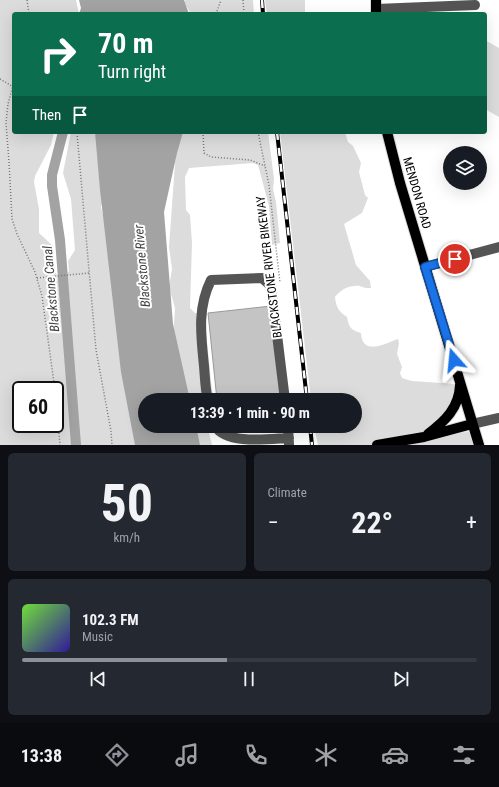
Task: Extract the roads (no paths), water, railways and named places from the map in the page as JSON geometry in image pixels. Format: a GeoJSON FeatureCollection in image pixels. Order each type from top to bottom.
{"type":"FeatureCollection","features":[{"type":"Feature","properties":{"kind":"main road","name":"MENDON ROAD"},"geometry":{"type":"LineString","coordinates":[[388,134],[400,184],[479,445]]}},
{"type":"Feature","properties":{"kind":"main road"},"geometry":{"type":"LineString","coordinates":[[424,437],[444,420],[455,407],[459,394],[459,376]]}},
{"type":"Feature","properties":{"kind":"main road"},"geometry":{"type":"LineString","coordinates":[[377,445],[424,437],[472,424]]}},
{"type":"Feature","properties":{"kind":"lane"},"geometry":{"type":"LineString","coordinates":[[376,8],[475,5]]}},
{"type":"Feature","properties":{"kind":"lane"},"geometry":{"type":"LineString","coordinates":[[425,267],[499,247]]}},
{"type":"Feature","properties":{"kind":"lane"},"geometry":{"type":"LineString","coordinates":[[207,393],[200,325],[202,306],[206,290],[211,280],[262,278],[271,286],[284,393]]}},
{"type":"Feature","properties":{"kind":"lane"},"geometry":{"type":"LineString","coordinates":[[472,424],[499,418]]}},
{"type":"Feature","properties":{"kind":"lane"},"geometry":{"type":"LineString","coordinates":[[220,433],[238,441],[289,441]]}},
{"type":"Feature","properties":{"kind":"water"},"geometry":{"type":"Polygon","coordinates":[[[79,0],[184,0],[188,12],[80,12],[81,8],[79,0]]]}},
{"type":"Feature","properties":{"kind":"water","name":"Blackstone River"},"geometry":{"type":"Polygon","coordinates":[[[95,134],[182,134],[164,212],[173,324],[188,393],[138,393],[138,433],[197,433],[200,445],[135,445],[121,372],[100,190],[95,134]]]}},
{"type":"Feature","properties":{"kind":"waterway","name":"Blackstone Canal"},"geometry":{"type":"LineString","coordinates":[[62,134],[52,175],[52,186],[60,240],[76,445]]}},
{"type":"Feature","properties":{"kind":"railway"},"geometry":{"type":"LineString","coordinates":[[262,0],[263,12]]}},
{"type":"Feature","properties":{"kind":"railway"},"geometry":{"type":"LineString","coordinates":[[277,134],[306,393]]}},
{"type":"Feature","properties":{"kind":"railway"},"geometry":{"type":"LineString","coordinates":[[311,433],[312,445]]}}]}
